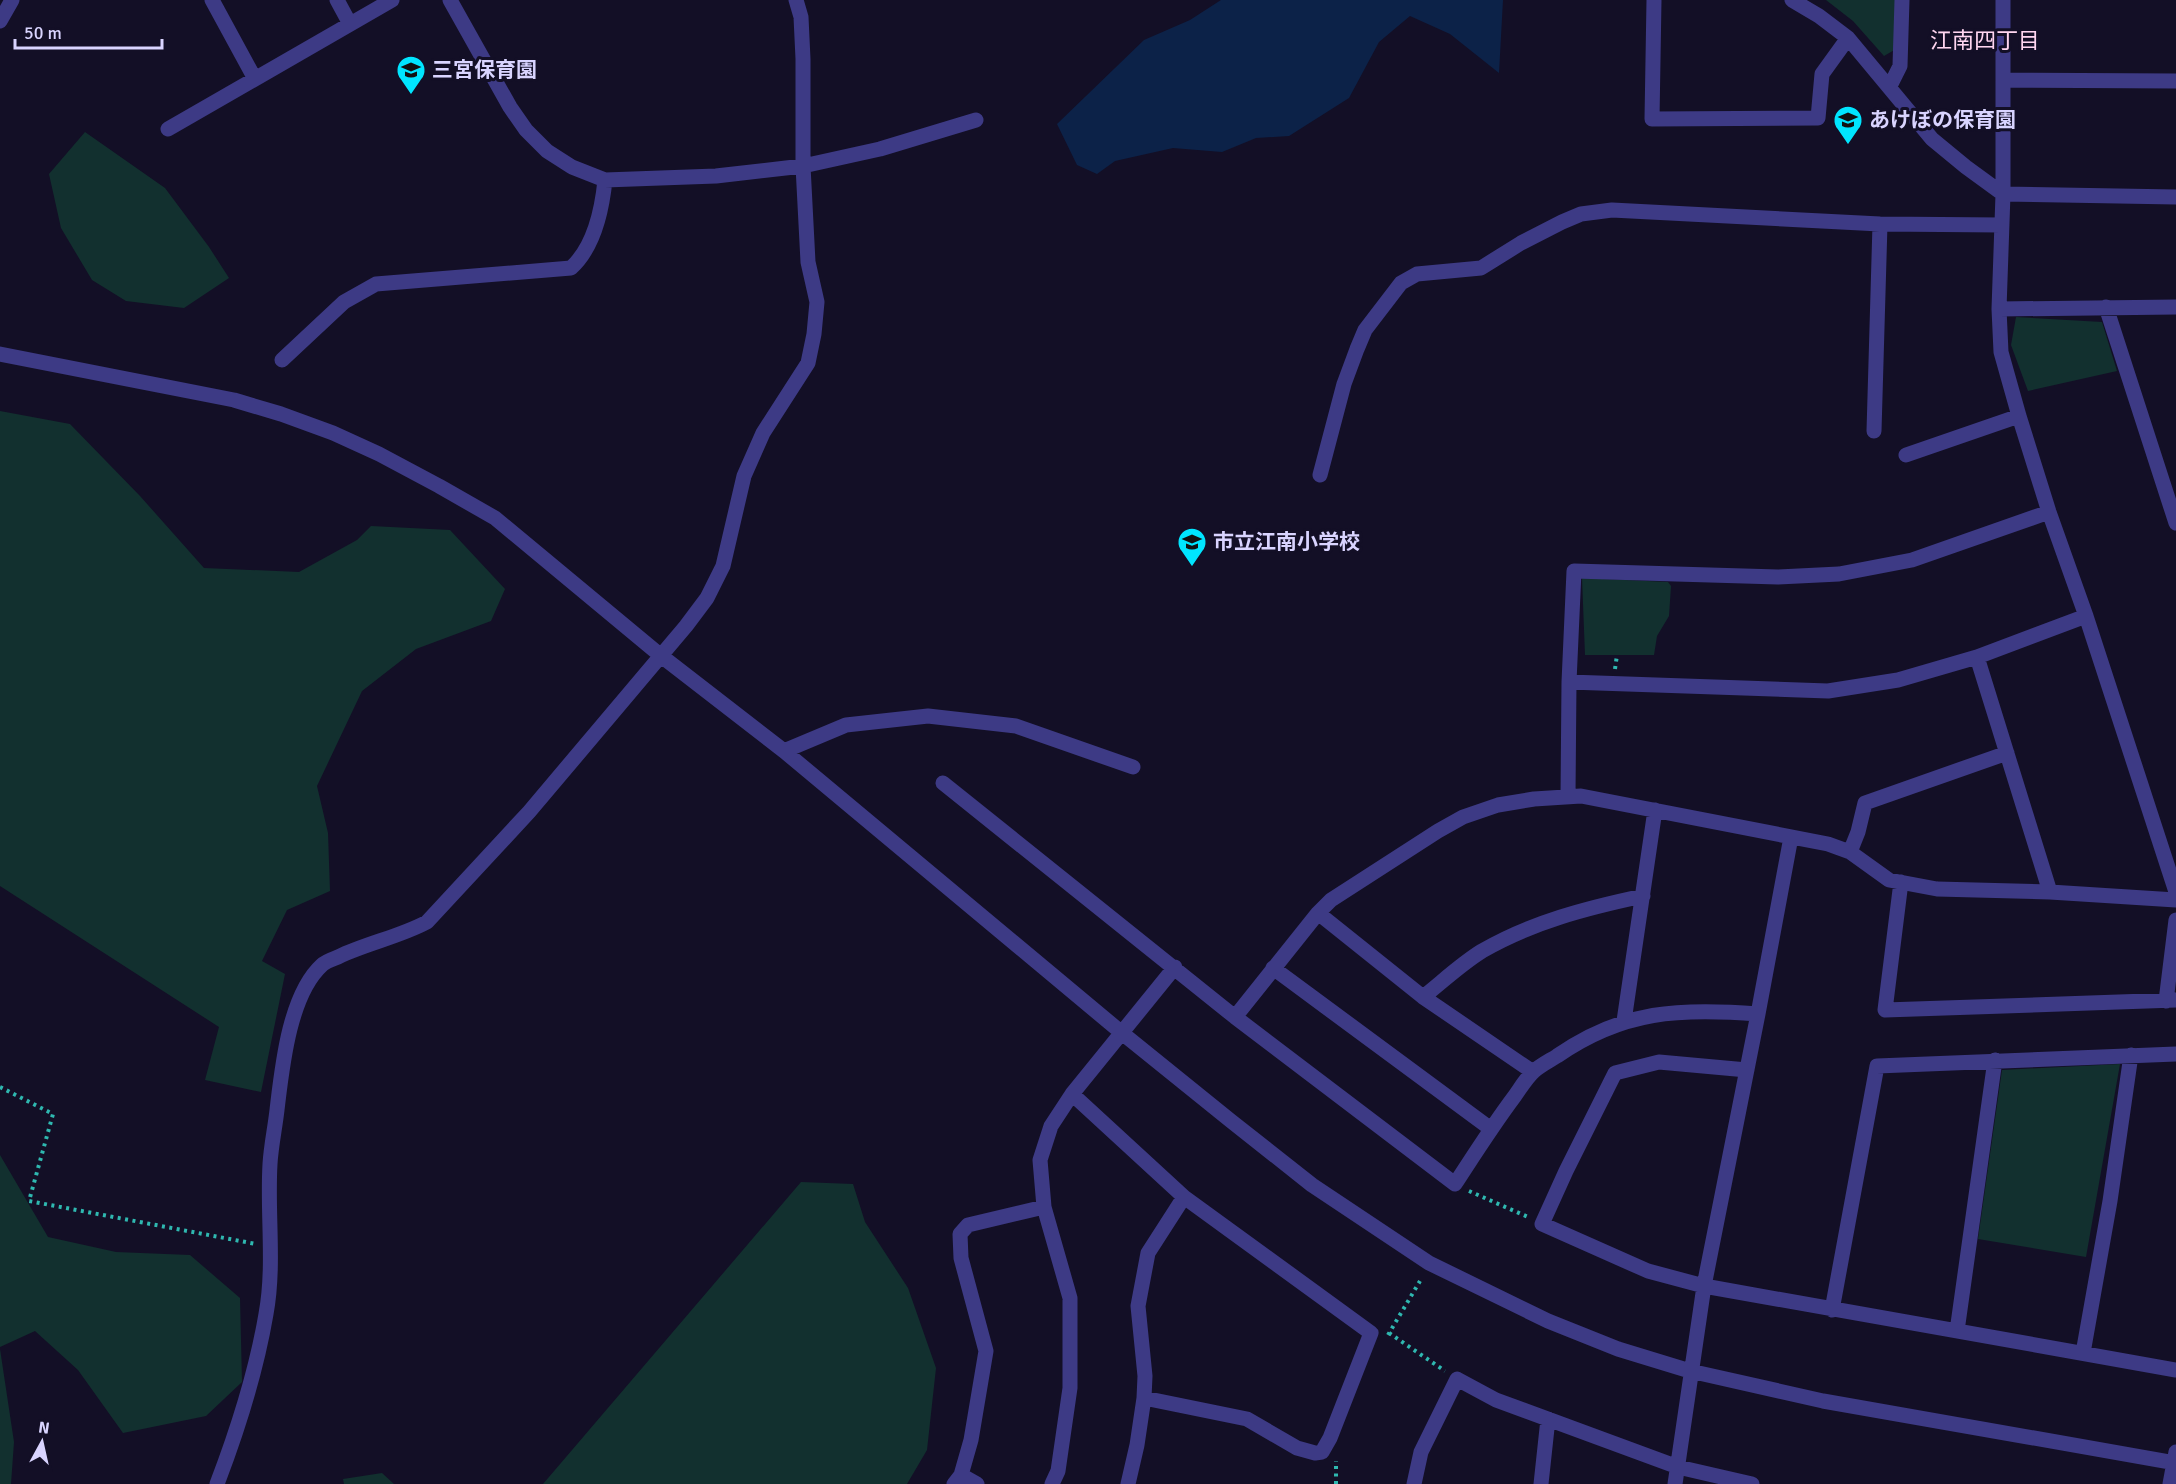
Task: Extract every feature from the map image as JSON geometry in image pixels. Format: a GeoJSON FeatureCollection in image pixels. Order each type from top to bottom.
{"type":"FeatureCollection","features":[{"type":"Feature","properties":{"kind":"street"},"geometry":{"type":"LineString","coordinates":[[0,21],[12,0]]}},
{"type":"Feature","properties":{"kind":"street"},"geometry":{"type":"LineString","coordinates":[[212,0],[255,79]]}},
{"type":"Feature","properties":{"kind":"street"},"geometry":{"type":"LineString","coordinates":[[337,0],[350,24]]}},
{"type":"Feature","properties":{"kind":"street"},"geometry":{"type":"LineString","coordinates":[[168,129],[392,0]]}},
{"type":"Feature","properties":{"kind":"street"},"geometry":{"type":"LineString","coordinates":[[450,0],[510,107],[526,130],[547,151],[572,167],[605,180],[716,176],[803,166],[880,149],[976,120]]}},
{"type":"Feature","properties":{"kind":"street"},"geometry":{"type":"LineString","coordinates":[[217,1484],[240,1421],[267,1312],[271,1247],[270,1165],[283,1065],[291,1025],[310,981],[323,964],[352,950],[411,930],[427,922],[529,812],[686,626],[723,566],[744,476],[763,433],[808,363],[817,302],[808,262],[803,166],[803,59],[801,17],[796,0]]}},
{"type":"Feature","properties":{"kind":"street"},"geometry":{"type":"LineString","coordinates":[[1654,0],[1652,119],[1818,118],[1822,74],[1848,38]]}},
{"type":"Feature","properties":{"kind":"street"},"geometry":{"type":"LineString","coordinates":[[1791,0],[1819,16],[1848,38],[1932,139],[2003,194],[2176,197]]}},
{"type":"Feature","properties":{"kind":"street"},"geometry":{"type":"LineString","coordinates":[[1890,86],[1900,66],[1902,0]]}},
{"type":"Feature","properties":{"kind":"street"},"geometry":{"type":"LineString","coordinates":[[2003,0],[2001,352],[2049,512],[2086,616],[2176,892]]}},
{"type":"Feature","properties":{"kind":"street"},"geometry":{"type":"LineString","coordinates":[[2003,80],[2176,81]]}},
{"type":"Feature","properties":{"kind":"street"},"geometry":{"type":"LineString","coordinates":[[282,360],[344,302],[376,284],[571,268],[581,257],[602,210],[605,180]]}},
{"type":"Feature","properties":{"kind":"street"},"geometry":{"type":"LineString","coordinates":[[1320,476],[1344,384],[1365,330],[1401,283],[1417,274],[1481,268],[1521,243],[1562,222],[1581,214],[1612,210],[1880,224],[2002,225]]}},
{"type":"Feature","properties":{"kind":"street"},"geometry":{"type":"LineString","coordinates":[[1874,431],[1880,224]]}},
{"type":"Feature","properties":{"kind":"street"},"geometry":{"type":"LineString","coordinates":[[2106,307],[2176,523]]}},
{"type":"Feature","properties":{"kind":"street"},"geometry":{"type":"LineString","coordinates":[[2000,309],[2176,307]]}},
{"type":"Feature","properties":{"kind":"street"},"geometry":{"type":"LineString","coordinates":[[0,354],[234,400],[281,414],[333,433],[439,486],[495,518],[660,655],[784,751],[1122,1033],[1312,1185],[1429,1263],[1548,1321],[1618,1349],[1690,1371],[1823,1401],[2175,1459],[2170,1484]]}},
{"type":"Feature","properties":{"kind":"street"},"geometry":{"type":"LineString","coordinates":[[1906,455],[2019,416]]}},
{"type":"Feature","properties":{"kind":"street"},"geometry":{"type":"LineString","coordinates":[[1568,796],[1569,682],[1574,571],[1778,577],[1839,574],[1912,560],[2049,512]]}},
{"type":"Feature","properties":{"kind":"street"},"geometry":{"type":"LineString","coordinates":[[1569,682],[1828,691],[1898,680],[1977,657],[2086,616]]}},
{"type":"Feature","properties":{"kind":"street"},"geometry":{"type":"LineString","coordinates":[[1977,657],[2050,892]]}},
{"type":"Feature","properties":{"kind":"street"},"geometry":{"type":"LineString","coordinates":[[784,751],[846,725],[928,716],[1016,726],[1133,766]]}},
{"type":"Feature","properties":{"kind":"street"},"geometry":{"type":"LineString","coordinates":[[1850,852],[1858,832],[1864,803],[2007,753]]}},
{"type":"Feature","properties":{"kind":"street"},"geometry":{"type":"LineString","coordinates":[[943,783],[1235,1017],[1455,1184],[1491,1129],[1533,1072],[1576,1042],[1624,1021],[1671,1013],[1758,1014]]}},
{"type":"Feature","properties":{"kind":"street"},"geometry":{"type":"LineString","coordinates":[[1235,1017],[1318,913],[1331,900],[1463,817],[1498,805],[1534,799],[1581,796],[1828,844],[1850,852],[1888,880],[1937,889],[2050,892],[2176,900]]}},
{"type":"Feature","properties":{"kind":"street"},"geometry":{"type":"LineString","coordinates":[[1624,1021],[1655,810]]}},
{"type":"Feature","properties":{"kind":"street"},"geometry":{"type":"LineString","coordinates":[[1675,1484],[1704,1286],[1791,837]]}},
{"type":"Feature","properties":{"kind":"street"},"geometry":{"type":"LineString","coordinates":[[1901,882],[1885,1010],[2171,1000],[2176,920]]}},
{"type":"Feature","properties":{"kind":"street"},"geometry":{"type":"LineString","coordinates":[[1423,997],[1480,953],[1524,928],[1598,906],[1643,896]]}},
{"type":"Feature","properties":{"kind":"street"},"geometry":{"type":"LineString","coordinates":[[1318,913],[1423,997],[1533,1072]]}},
{"type":"Feature","properties":{"kind":"street"},"geometry":{"type":"LineString","coordinates":[[1052,1484],[1058,1471],[1070,1388],[1070,1298],[1044,1207],[1040,1160],[1051,1126],[1072,1094],[1174,967]]}},
{"type":"Feature","properties":{"kind":"street"},"geometry":{"type":"LineString","coordinates":[[1273,968],[1491,1129]]}},
{"type":"Feature","properties":{"kind":"street"},"geometry":{"type":"LineString","coordinates":[[1832,1310],[1877,1066],[2176,1054]]}},
{"type":"Feature","properties":{"kind":"street"},"geometry":{"type":"LineString","coordinates":[[2083,1353],[2110,1201],[2131,1055]]}},
{"type":"Feature","properties":{"kind":"street"},"geometry":{"type":"LineString","coordinates":[[1957,1332],[1995,1060]]}},
{"type":"Feature","properties":{"kind":"street"},"geometry":{"type":"LineString","coordinates":[[1747,1070],[1659,1062],[1615,1073],[1542,1224],[1648,1271],[1704,1286],[2176,1370]]}},
{"type":"Feature","properties":{"kind":"street"},"geometry":{"type":"LineString","coordinates":[[1072,1094],[1184,1197],[1371,1334],[1330,1438],[1322,1452],[1315,1454],[1297,1448],[1247,1419],[1144,1398]]}},
{"type":"Feature","properties":{"kind":"street"},"geometry":{"type":"LineString","coordinates":[[1128,1484],[1144,1398],[1145,1376],[1138,1306],[1148,1253],[1184,1197]]}},
{"type":"Feature","properties":{"kind":"street"},"geometry":{"type":"LineString","coordinates":[[977,1484],[957,1480],[971,1440],[986,1351],[961,1258],[960,1234],[968,1225],[1044,1207]]}},
{"type":"Feature","properties":{"kind":"street"},"geometry":{"type":"LineString","coordinates":[[1414,1484],[1420,1452],[1457,1380],[1496,1400],[1678,1467],[1752,1484]]}},
{"type":"Feature","properties":{"kind":"street"},"geometry":{"type":"LineString","coordinates":[[1541,1484],[1548,1419]]}},
{"type":"Feature","properties":{"kind":"path"},"geometry":{"type":"LineString","coordinates":[[0,1087],[53,1114],[29,1201],[271,1247]]}},
{"type":"Feature","properties":{"kind":"path"},"geometry":{"type":"LineString","coordinates":[[1455,1184],[1542,1224]]}},
{"type":"Feature","properties":{"kind":"path"},"geometry":{"type":"LineString","coordinates":[[1389,1333],[1457,1380]]}},
{"type":"Feature","properties":{"kind":"green space"},"geometry":{"type":"Polygon","coordinates":[[[1826,0],[1895,0],[1896,49],[1884,56],[1853,21],[1826,0]]]}},
{"type":"Feature","properties":{"kind":"green space"},"geometry":{"type":"Polygon","coordinates":[[[85,132],[165,188],[229,278],[184,308],[126,301],[92,280],[61,228],[49,174],[85,132]]]}},
{"type":"Feature","properties":{"kind":"green space"},"geometry":{"type":"Polygon","coordinates":[[[2016,317],[2102,322],[2117,371],[2028,391],[2011,345],[2016,317]]]}},
{"type":"Feature","properties":{"kind":"green space"},"geometry":{"type":"Polygon","coordinates":[[[0,411],[70,424],[140,496],[204,568],[299,572],[357,540],[371,526],[450,530],[505,589],[491,621],[416,649],[362,691],[317,786],[328,833],[330,891],[287,910],[262,961],[285,974],[261,1092],[205,1080],[219,1027],[0,886],[0,411]]]}},
{"type":"Feature","properties":{"kind":"green space"},"geometry":{"type":"Polygon","coordinates":[[[1582,578],[1668,582],[1671,586],[1669,616],[1657,636],[1654,655],[1585,655],[1582,578]]]}},
{"type":"Feature","properties":{"kind":"green space"},"geometry":{"type":"Polygon","coordinates":[[[2120,1064],[2086,1257],[1978,1239],[2002,1070],[2120,1064]]]}},
{"type":"Feature","properties":{"kind":"green space"},"geometry":{"type":"Polygon","coordinates":[[[0,1155],[48,1237],[116,1252],[190,1255],[240,1298],[242,1382],[206,1416],[123,1433],[78,1370],[35,1331],[0,1347],[0,1155]]]}},
{"type":"Feature","properties":{"kind":"green space"},"geometry":{"type":"Polygon","coordinates":[[[801,1182],[853,1184],[865,1222],[908,1288],[936,1368],[927,1450],[907,1484],[543,1484],[801,1182]]]}},
{"type":"Feature","properties":{"kind":"green space"},"geometry":{"type":"Polygon","coordinates":[[[0,1349],[14,1442],[11,1484],[0,1484],[0,1349]]]}},
{"type":"Feature","properties":{"kind":"green space"},"geometry":{"type":"Polygon","coordinates":[[[382,1473],[394,1484],[344,1484],[343,1479],[382,1473]]]}},
{"type":"Feature","properties":{"kind":"water"},"geometry":{"type":"Polygon","coordinates":[[[1221,0],[1503,0],[1499,73],[1450,34],[1410,16],[1379,42],[1349,98],[1289,136],[1256,138],[1222,152],[1173,148],[1115,161],[1097,174],[1077,165],[1057,124],[1144,40],[1190,20],[1221,0]]]}},
{"type":"Feature","properties":{"kind":"place","name":"三宮保育園"},"geometry":{"type":"Point","coordinates":[411,96]}},
{"type":"Feature","properties":{"kind":"place","name":"あけぼの保育園"},"geometry":{"type":"Point","coordinates":[1848,146]}},
{"type":"Feature","properties":{"kind":"place","name":"市立江南小学校"},"geometry":{"type":"Point","coordinates":[1192,568]}},
{"type":"Feature","properties":{"kind":"district","name":"江南四丁目"},"geometry":{"type":"Point","coordinates":[1985,40]}}]}
